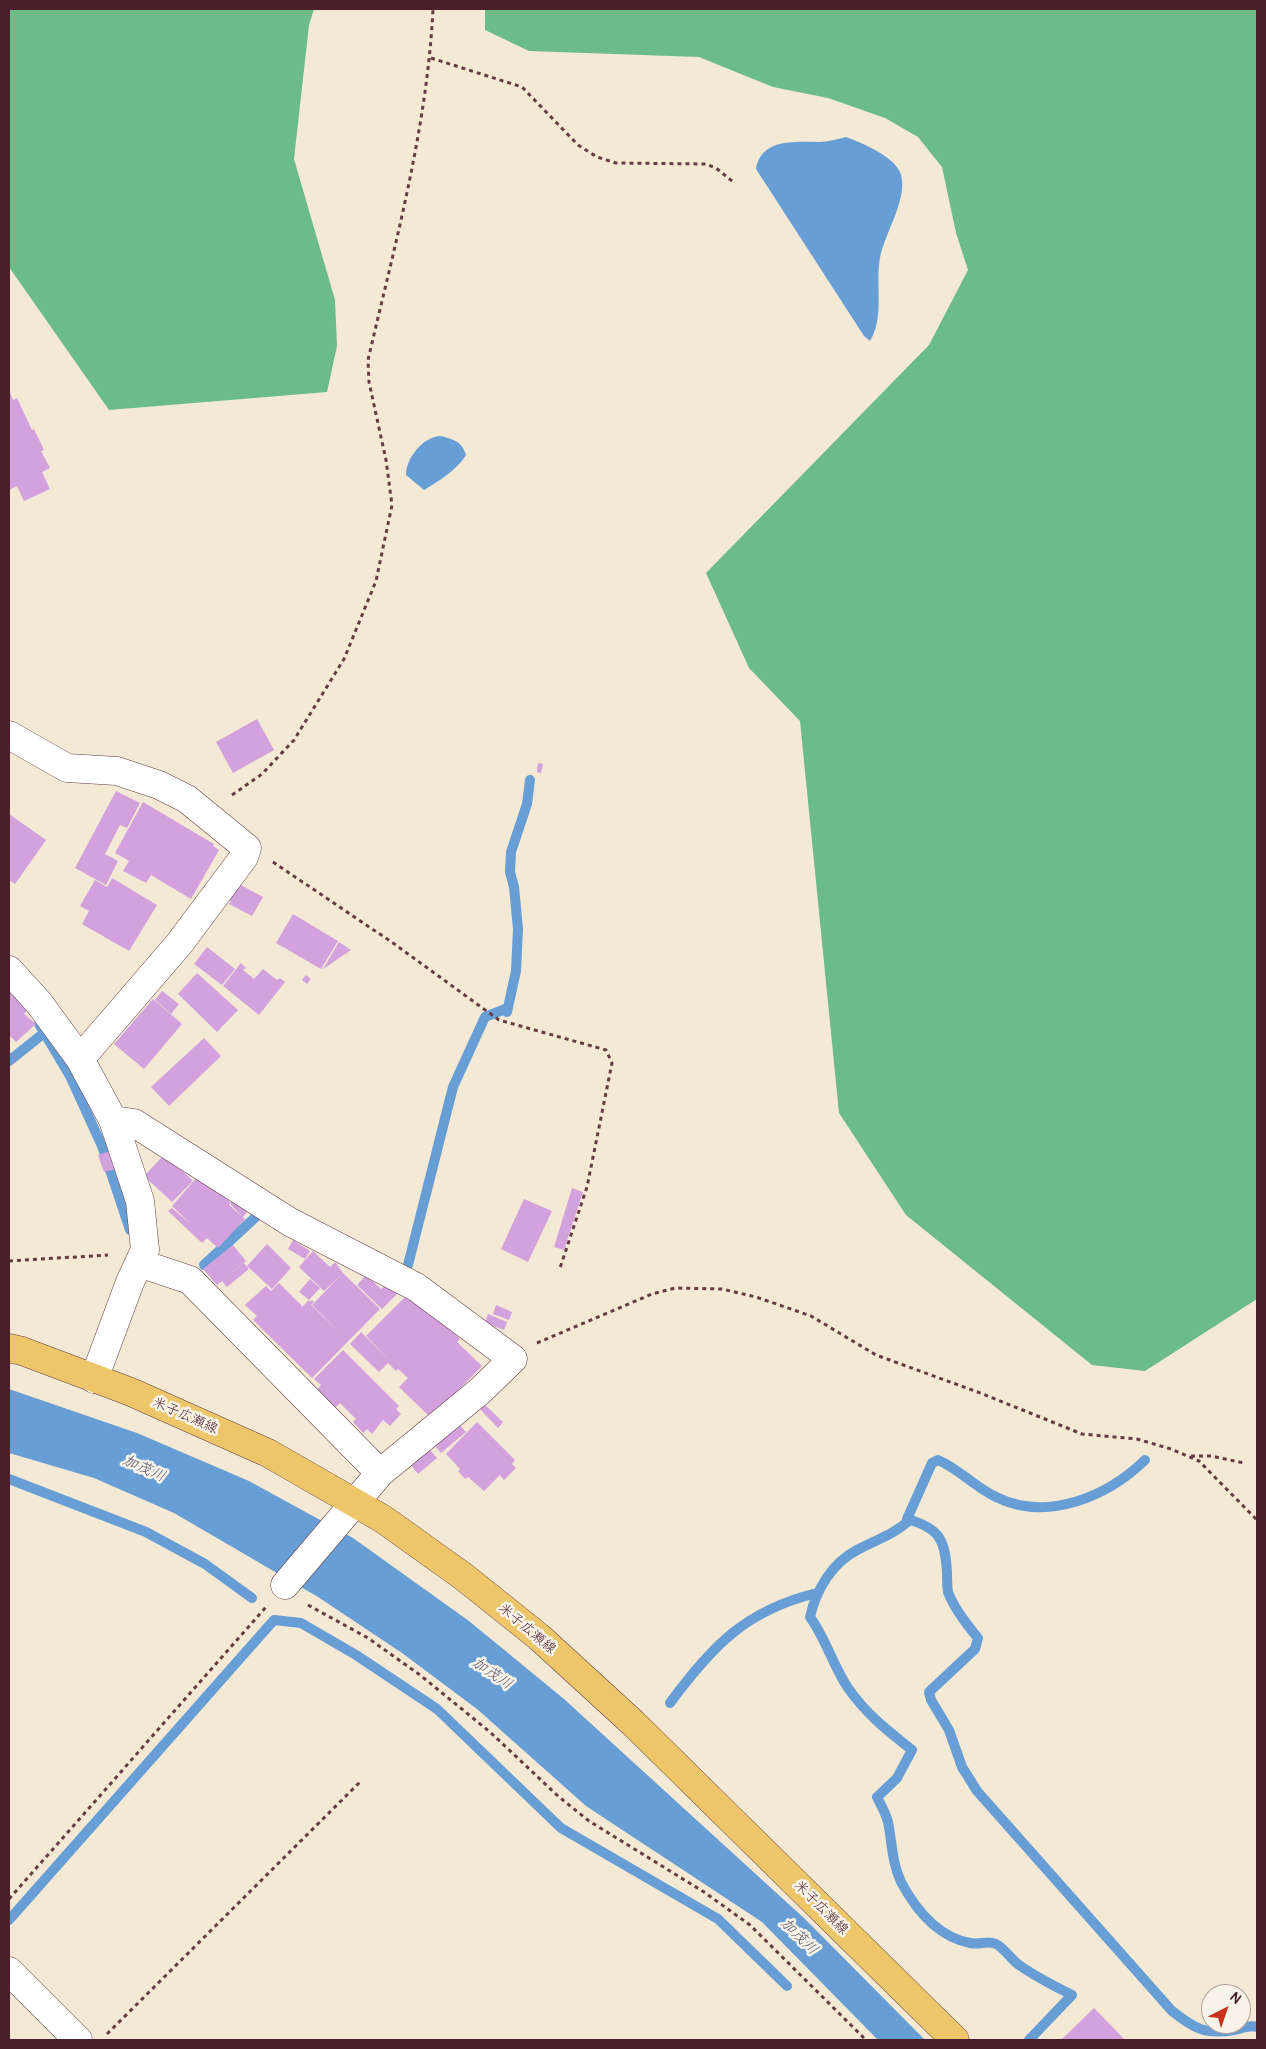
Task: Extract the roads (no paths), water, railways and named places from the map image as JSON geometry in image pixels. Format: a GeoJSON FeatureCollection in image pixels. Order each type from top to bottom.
{"type":"FeatureCollection","features":[{"type":"Feature","properties":{"kind":"main road","name":"米子広瀬線"},"geometry":{"type":"LineString","coordinates":[[9,1348],[22,1351],[131,1392],[268,1453],[348,1512],[383,1519],[464,1577],[539,1637],[633,1723],[955,2040]]}},
{"type":"Feature","properties":{"kind":"street"},"geometry":{"type":"LineString","coordinates":[[9,735],[67,768],[117,771],[159,785],[187,799],[246,848],[244,857],[179,944],[80,1059]]}},
{"type":"Feature","properties":{"kind":"street"},"geometry":{"type":"LineString","coordinates":[[9,970],[39,1003],[80,1059],[113,1120],[140,1201],[142,1257],[94,1379]]}},
{"type":"Feature","properties":{"kind":"street"},"geometry":{"type":"LineString","coordinates":[[113,1120],[134,1123],[290,1222],[416,1287],[514,1359],[480,1391],[380,1473],[283,1588]]}},
{"type":"Feature","properties":{"kind":"street"},"geometry":{"type":"LineString","coordinates":[[142,1257],[190,1280],[380,1473]]}},
{"type":"Feature","properties":{"kind":"street"},"geometry":{"type":"LineString","coordinates":[[9,1971],[78,2040]]}},
{"type":"Feature","properties":{"kind":"water"},"geometry":{"type":"Polygon","coordinates":[[[846,137],[884,155],[900,172],[902,182],[899,203],[882,248],[879,268],[877,322],[875,332],[870,341],[864,336],[756,169],[759,159],[772,147],[790,142],[822,142],[846,137]]]}},
{"type":"Feature","properties":{"kind":"water"},"geometry":{"type":"Polygon","coordinates":[[[440,436],[456,441],[466,455],[453,470],[424,490],[406,475],[407,468],[412,455],[422,444],[434,437],[440,436]]]}},
{"type":"Feature","properties":{"kind":"water","name":"加茂川"},"geometry":{"type":"Polygon","coordinates":[[[9,1389],[137,1433],[249,1481],[353,1538],[469,1621],[564,1699],[805,1919],[925,2040],[878,2040],[762,1922],[586,1806],[477,1709],[402,1653],[318,1597],[174,1513],[94,1478],[9,1453],[9,1389]]]}},
{"type":"Feature","properties":{"kind":"waterway"},"geometry":{"type":"LineString","coordinates":[[507,1012],[516,971],[518,929],[514,887],[510,872],[511,852],[527,804],[530,780]]}},
{"type":"Feature","properties":{"kind":"waterway"},"geometry":{"type":"LineString","coordinates":[[408,1265],[453,1087],[485,1017],[508,1008]]}},
{"type":"Feature","properties":{"kind":"waterway"},"geometry":{"type":"LineString","coordinates":[[39,1024],[70,1076],[102,1146],[130,1230]]}},
{"type":"Feature","properties":{"kind":"waterway"},"geometry":{"type":"LineString","coordinates":[[9,1061],[44,1033]]}},
{"type":"Feature","properties":{"kind":"waterway"},"geometry":{"type":"LineString","coordinates":[[204,1265],[260,1213],[265,1217]]}},
{"type":"Feature","properties":{"kind":"waterway"},"geometry":{"type":"LineString","coordinates":[[1145,1460],[1113,1485],[1095,1495],[1056,1506],[1035,1507],[1015,1504],[996,1497],[946,1464],[938,1460],[932,1463],[907,1519],[927,1527],[939,1537],[945,1551],[948,1592],[957,1610],[978,1638],[975,1649],[929,1692],[931,1700],[949,1730],[962,1767],[977,1791],[1172,2011],[1194,2026],[1208,2031],[1224,2031],[1248,2026],[1257,2027]]}},
{"type":"Feature","properties":{"kind":"waterway"},"geometry":{"type":"LineString","coordinates":[[9,1479],[146,1532],[205,1564],[252,1598]]}},
{"type":"Feature","properties":{"kind":"waterway"},"geometry":{"type":"LineString","coordinates":[[910,1520],[891,1533],[857,1550],[840,1562],[821,1587],[810,1617],[821,1634],[838,1671],[855,1698],[878,1722],[912,1750],[897,1778],[877,1797],[888,1822],[898,1875],[907,1892],[929,1921],[948,1935],[970,1943],[990,1942],[996,1944],[1016,1963],[1072,1995],[1029,2040]]}},
{"type":"Feature","properties":{"kind":"waterway"},"geometry":{"type":"LineString","coordinates":[[670,1703],[716,1648],[750,1620],[792,1600],[817,1593]]}},
{"type":"Feature","properties":{"kind":"waterway"},"geometry":{"type":"LineString","coordinates":[[9,1920],[274,1620],[301,1623],[356,1655],[437,1709],[561,1828],[718,1919],[787,1986]]}}]}
